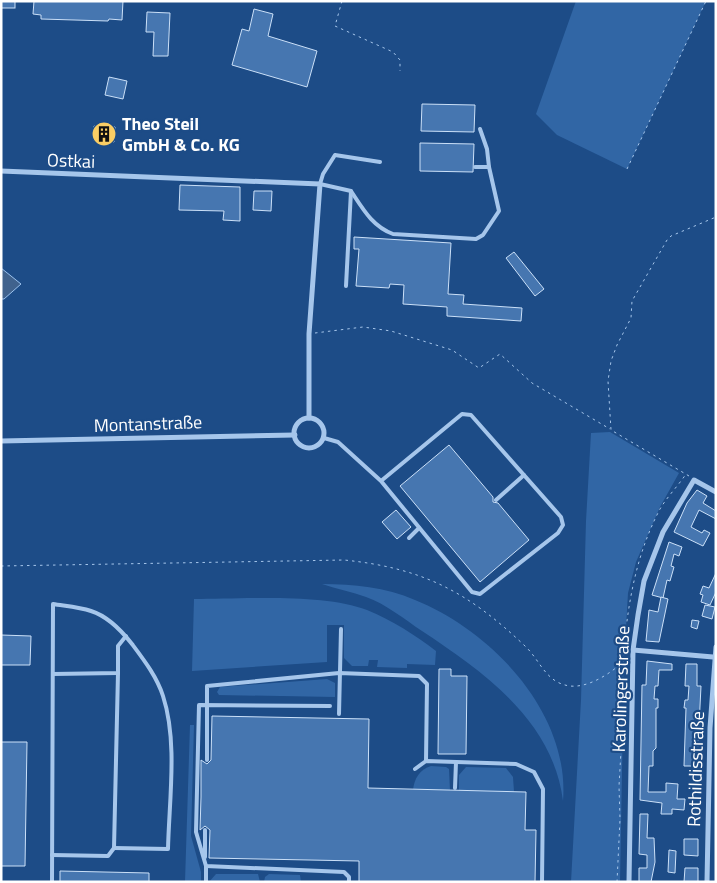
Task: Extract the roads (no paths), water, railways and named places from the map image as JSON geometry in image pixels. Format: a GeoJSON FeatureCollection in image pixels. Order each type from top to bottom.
{"type":"FeatureCollection","features":[{"type":"Feature","properties":{"kind":"street","name":"Ostkai"},"geometry":{"type":"LineString","coordinates":[[1,172],[320,184]]}},
{"type":"Feature","properties":{"kind":"street"},"geometry":{"type":"LineString","coordinates":[[309,418],[309,334],[320,184]]}},
{"type":"Feature","properties":{"kind":"street"},"geometry":{"type":"LineString","coordinates":[[309,418],[321,423],[324,438],[316,446],[306,448],[299,444],[295,435],[297,425],[309,418]]}},
{"type":"Feature","properties":{"kind":"street","name":"Montanstraße"},"geometry":{"type":"LineString","coordinates":[[1,441],[295,435]]}},
{"type":"Feature","properties":{"kind":"street","name":"Karolingerstraße"},"geometry":{"type":"LineString","coordinates":[[629,882],[633,650],[644,581],[663,532],[694,480],[716,492]]}},
{"type":"Feature","properties":{"kind":"street","name":"Rothildisstraße"},"geometry":{"type":"LineString","coordinates":[[707,882],[708,804],[716,647]]}},
{"type":"Feature","properties":{"kind":"street"},"geometry":{"type":"LineString","coordinates":[[633,650],[714,657]]}},
{"type":"Feature","properties":{"kind":"street"},"geometry":{"type":"LineString","coordinates":[[708,804],[716,804]]}},
{"type":"Feature","properties":{"kind":"lane"},"geometry":{"type":"LineString","coordinates":[[380,162],[335,155],[323,174],[320,184],[351,191],[368,217],[382,230],[393,234],[476,239],[483,235],[499,211],[488,167],[487,150],[480,129]]}},
{"type":"Feature","properties":{"kind":"lane"},"geometry":{"type":"LineString","coordinates":[[475,167],[488,167]]}},
{"type":"Feature","properties":{"kind":"lane"},"geometry":{"type":"LineString","coordinates":[[346,286],[351,191]]}},
{"type":"Feature","properties":{"kind":"lane"},"geometry":{"type":"LineString","coordinates":[[324,438],[338,442],[381,481],[472,592],[480,594],[558,533],[563,525],[561,517],[471,415],[462,414],[381,481]]}},
{"type":"Feature","properties":{"kind":"lane"},"geometry":{"type":"LineString","coordinates":[[496,500],[524,475]]}},
{"type":"Feature","properties":{"kind":"lane"},"geometry":{"type":"LineString","coordinates":[[409,538],[419,528]]}},
{"type":"Feature","properties":{"kind":"lane"},"geometry":{"type":"LineString","coordinates":[[52,882],[53,604],[91,611],[106,618],[126,636],[151,671],[163,695],[169,720],[171,740],[168,849],[114,848]]}},
{"type":"Feature","properties":{"kind":"lane"},"geometry":{"type":"LineString","coordinates":[[339,714],[341,629]]}},
{"type":"Feature","properties":{"kind":"lane"},"geometry":{"type":"LineString","coordinates":[[52,855],[108,856],[114,848],[118,646],[126,636]]}},
{"type":"Feature","properties":{"kind":"lane"},"geometry":{"type":"LineString","coordinates":[[53,674],[118,673]]}},
{"type":"Feature","properties":{"kind":"lane"},"geometry":{"type":"LineString","coordinates":[[207,760],[207,686],[339,673],[419,676],[426,684],[426,761]]}},
{"type":"Feature","properties":{"kind":"lane"},"geometry":{"type":"LineString","coordinates":[[205,864],[196,832],[199,705],[330,706]]}},
{"type":"Feature","properties":{"kind":"lane"},"geometry":{"type":"LineString","coordinates":[[415,769],[426,761],[516,764],[534,772],[542,789],[542,882]]}},
{"type":"Feature","properties":{"kind":"lane"},"geometry":{"type":"LineString","coordinates":[[455,788],[456,762]]}},
{"type":"Feature","properties":{"kind":"lane"},"geometry":{"type":"LineString","coordinates":[[205,830],[206,882]]}},
{"type":"Feature","properties":{"kind":"lane"},"geometry":{"type":"LineString","coordinates":[[205,864],[344,872],[349,877],[349,882]]}},
{"type":"Feature","properties":{"kind":"place","name":"Theo Steil GmbH & Co. KG"},"geometry":{"type":"Point","coordinates":[104,134]}}]}
